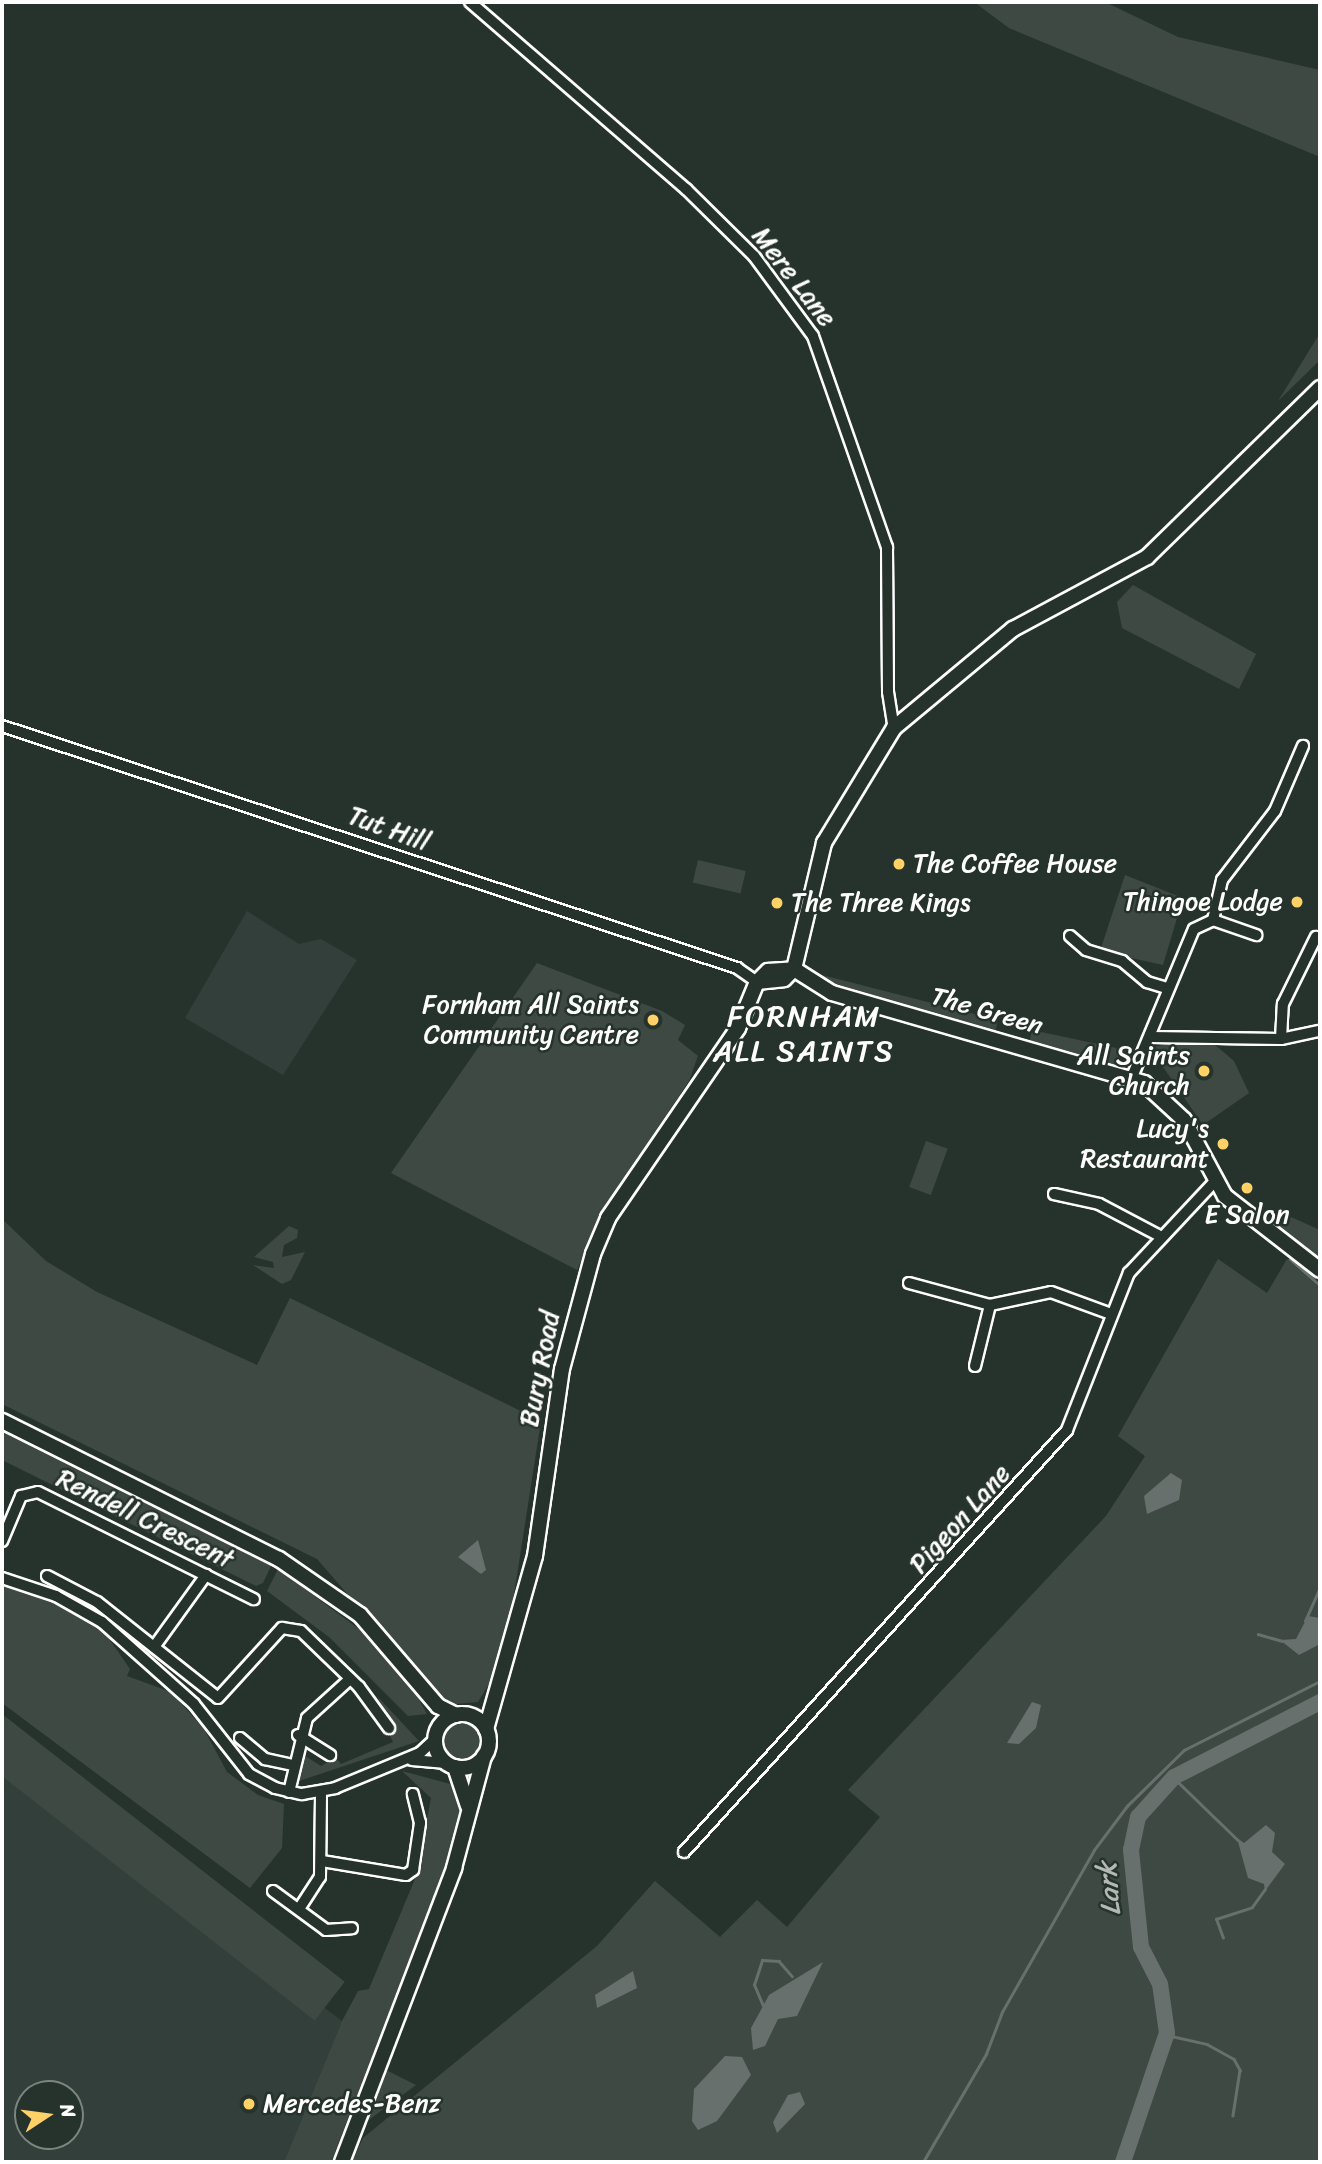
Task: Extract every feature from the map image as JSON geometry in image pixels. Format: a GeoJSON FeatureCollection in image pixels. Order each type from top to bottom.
{"type":"FeatureCollection","features":[{"type":"Feature","properties":{"kind":"main road"},"geometry":{"type":"LineString","coordinates":[[757,982],[781,967],[794,969],[824,844],[894,729],[1013,629],[1147,558],[1320,388]]}},
{"type":"Feature","properties":{"kind":"main road","name":"The Green"},"geometry":{"type":"LineString","coordinates":[[794,969],[838,995],[1132,1076]]}},
{"type":"Feature","properties":{"kind":"main road","name":"Bury Road"},"geometry":{"type":"LineString","coordinates":[[486,1729],[535,1556],[562,1369],[593,1254],[608,1218],[738,1028],[757,982]]}},
{"type":"Feature","properties":{"kind":"main road"},"geometry":{"type":"LineString","coordinates":[[1132,1076],[1184,1120],[1215,1181],[1240,1210],[1320,1270]]}},
{"type":"Feature","properties":{"kind":"main road"},"geometry":{"type":"LineString","coordinates":[[2,1421],[290,1566],[360,1615],[425,1693],[486,1729],[484,1756],[454,1868],[342,2162]]}},
{"type":"Feature","properties":{"kind":"main road"},"geometry":{"type":"LineString","coordinates":[[435,1736],[500,1684]]}},
{"type":"Feature","properties":{"kind":"main road"},"geometry":{"type":"LineString","coordinates":[[425,1693],[435,1736],[451,1765],[469,1811]]}},
{"type":"Feature","properties":{"kind":"main road"},"geometry":{"type":"LineString","coordinates":[[451,1765],[484,1756]]}},
{"type":"Feature","properties":{"kind":"street","name":"Mere Lane"},"geometry":{"type":"LineString","coordinates":[[470,2],[686,189],[754,256],[813,337],[887,547],[894,729]]}},
{"type":"Feature","properties":{"kind":"street","name":"Tut Hill"},"geometry":{"type":"LineString","coordinates":[[2,726],[737,968],[757,982]]}},
{"type":"Feature","properties":{"kind":"street"},"geometry":{"type":"LineString","coordinates":[[1132,1076],[1151,1037],[1185,939],[1213,920],[1222,880],[1275,811],[1303,746]]}},
{"type":"Feature","properties":{"kind":"street"},"geometry":{"type":"LineString","coordinates":[[1213,920],[1256,935]]}},
{"type":"Feature","properties":{"kind":"street"},"geometry":{"type":"LineString","coordinates":[[1070,936],[1086,950],[1122,961],[1147,982],[1167,988]]}},
{"type":"Feature","properties":{"kind":"street"},"geometry":{"type":"LineString","coordinates":[[1281,1039],[1283,1004],[1317,937]]}},
{"type":"Feature","properties":{"kind":"street"},"geometry":{"type":"LineString","coordinates":[[1151,1037],[1281,1039],[1320,1031]]}},
{"type":"Feature","properties":{"kind":"street","name":"Pigeon Lane"},"geometry":{"type":"LineString","coordinates":[[684,1852],[1046,1457],[1067,1430],[1129,1273],[1160,1236],[1215,1181]]}},
{"type":"Feature","properties":{"kind":"street"},"geometry":{"type":"LineString","coordinates":[[1054,1194],[1098,1204],[1160,1236]]}},
{"type":"Feature","properties":{"kind":"street"},"geometry":{"type":"LineString","coordinates":[[909,1283],[990,1305],[1051,1292],[1111,1314]]}},
{"type":"Feature","properties":{"kind":"street"},"geometry":{"type":"LineString","coordinates":[[975,1366],[990,1305]]}},
{"type":"Feature","properties":{"kind":"street","name":"Rendell Crescent"},"geometry":{"type":"LineString","coordinates":[[2,1541],[21,1496],[38,1492],[254,1599]]}},
{"type":"Feature","properties":{"kind":"street"},"geometry":{"type":"LineString","coordinates":[[154,1647],[206,1575]]}},
{"type":"Feature","properties":{"kind":"street"},"geometry":{"type":"LineString","coordinates":[[47,1576],[99,1599],[218,1698],[288,1626],[319,1646],[350,1679],[389,1728]]}},
{"type":"Feature","properties":{"kind":"street"},"geometry":{"type":"LineString","coordinates":[[2,1578],[56,1596],[102,1622],[144,1666],[194,1704],[248,1774],[289,1792],[321,1792],[402,1761],[435,1736]]}},
{"type":"Feature","properties":{"kind":"street"},"geometry":{"type":"LineString","coordinates":[[289,1792],[298,1735],[307,1718],[350,1679]]}},
{"type":"Feature","properties":{"kind":"street"},"geometry":{"type":"LineString","coordinates":[[298,1735],[330,1755]]}},
{"type":"Feature","properties":{"kind":"street"},"geometry":{"type":"LineString","coordinates":[[240,1738],[265,1759],[293,1765]]}},
{"type":"Feature","properties":{"kind":"street"},"geometry":{"type":"LineString","coordinates":[[402,1761],[451,1765]]}},
{"type":"Feature","properties":{"kind":"street"},"geometry":{"type":"LineString","coordinates":[[299,1909],[314,1891],[323,1861],[321,1792]]}},
{"type":"Feature","properties":{"kind":"street"},"geometry":{"type":"LineString","coordinates":[[323,1861],[406,1875],[413,1870],[420,1823],[413,1794]]}},
{"type":"Feature","properties":{"kind":"street"},"geometry":{"type":"LineString","coordinates":[[273,1891],[326,1930],[352,1928]]}},
{"type":"Feature","properties":{"kind":"shaded area"},"geometry":{"type":"Polygon","coordinates":[[[974,2],[1105,2],[1178,37],[1320,70],[1320,157],[1009,28],[974,2]]]}},
{"type":"Feature","properties":{"kind":"shaded area"},"geometry":{"type":"Polygon","coordinates":[[[1320,333],[1320,360],[1278,401],[1320,333]]]}},
{"type":"Feature","properties":{"kind":"shaded area"},"geometry":{"type":"Polygon","coordinates":[[[1133,585],[1256,654],[1239,689],[1122,628],[1117,602],[1133,585]]]}},
{"type":"Feature","properties":{"kind":"shaded area"},"geometry":{"type":"Polygon","coordinates":[[[698,860],[746,871],[741,893],[693,882],[698,860]]]}},
{"type":"Feature","properties":{"kind":"shaded area"},"geometry":{"type":"Polygon","coordinates":[[[1125,875],[1183,898],[1163,965],[1100,951],[1125,875]]]}},
{"type":"Feature","properties":{"kind":"shaded area"},"geometry":{"type":"Polygon","coordinates":[[[247,911],[299,944],[321,939],[357,960],[283,1075],[185,1018],[247,911]]]}},
{"type":"Feature","properties":{"kind":"shaded area"},"geometry":{"type":"Polygon","coordinates":[[[537,963],[662,1011],[685,1025],[678,1040],[698,1056],[689,1081],[609,1200],[577,1270],[391,1173],[537,963]]]}},
{"type":"Feature","properties":{"kind":"shaded area"},"geometry":{"type":"Polygon","coordinates":[[[822,975],[998,1020],[995,1033],[826,986],[822,975]]]}},
{"type":"Feature","properties":{"kind":"shaded area"},"geometry":{"type":"Polygon","coordinates":[[[1032,1030],[1135,1052],[1128,1067],[1118,1068],[1029,1044],[1032,1030]]]}},
{"type":"Feature","properties":{"kind":"shaded area"},"geometry":{"type":"Polygon","coordinates":[[[1194,1037],[1208,1039],[1234,1061],[1249,1093],[1203,1125],[1150,1048],[1194,1037]]]}},
{"type":"Feature","properties":{"kind":"shaded area"},"geometry":{"type":"Polygon","coordinates":[[[926,1141],[948,1149],[931,1195],[909,1187],[926,1141]]]}},
{"type":"Feature","properties":{"kind":"shaded area"},"geometry":{"type":"Polygon","coordinates":[[[1273,1209],[1320,1230],[1320,1268],[1266,1222],[1273,1209]]]}},
{"type":"Feature","properties":{"kind":"shaded area"},"geometry":{"type":"Polygon","coordinates":[[[2,1219],[46,1261],[97,1292],[257,1365],[290,1298],[541,1421],[504,1659],[478,1702],[444,1705],[317,1559],[2,1404],[2,1219]]]}},
{"type":"Feature","properties":{"kind":"shaded area"},"geometry":{"type":"Polygon","coordinates":[[[289,1226],[298,1230],[297,1238],[284,1245],[282,1257],[305,1252],[291,1280],[282,1284],[253,1265],[274,1268],[273,1262],[254,1257],[289,1226]]]}},
{"type":"Feature","properties":{"kind":"shaded area"},"geometry":{"type":"Polygon","coordinates":[[[1218,1259],[1267,1293],[1287,1259],[1320,1288],[1320,2162],[352,2162],[363,2138],[597,1946],[655,1881],[720,1937],[757,1900],[787,1927],[880,1817],[848,1790],[1106,1516],[1145,1456],[1118,1436],[1218,1259]]]}},
{"type":"Feature","properties":{"kind":"shaded area"},"geometry":{"type":"Polygon","coordinates":[[[2,1430],[272,1564],[263,1583],[256,1586],[2,1460],[2,1430]]]}},
{"type":"Feature","properties":{"kind":"shaded area"},"geometry":{"type":"Polygon","coordinates":[[[1171,1473],[1182,1480],[1179,1500],[1147,1514],[1144,1496],[1171,1473]]]}},
{"type":"Feature","properties":{"kind":"shaded area"},"geometry":{"type":"Polygon","coordinates":[[[478,1540],[486,1570],[481,1574],[458,1557],[478,1540]]]}},
{"type":"Feature","properties":{"kind":"shaded area"},"geometry":{"type":"Polygon","coordinates":[[[278,1569],[367,1635],[409,1681],[427,1714],[408,1716],[329,1637],[267,1591],[278,1569]]]}},
{"type":"Feature","properties":{"kind":"shaded area"},"geometry":{"type":"Polygon","coordinates":[[[2,1583],[54,1600],[101,1627],[130,1669],[127,1676],[171,1692],[204,1729],[227,1772],[258,1795],[284,1804],[282,1848],[250,1888],[2,1703],[2,1583]]]}},
{"type":"Feature","properties":{"kind":"shaded area"},"geometry":{"type":"Polygon","coordinates":[[[1308,1616],[1320,1618],[1320,1644],[1299,1655],[1280,1640],[1296,1639],[1308,1616]]]}},
{"type":"Feature","properties":{"kind":"shaded area"},"geometry":{"type":"Polygon","coordinates":[[[377,1696],[419,1741],[299,1781],[302,1754],[321,1766],[336,1758],[341,1764],[393,1742],[388,1732],[394,1728],[377,1696]]]}},
{"type":"Feature","properties":{"kind":"shaded area"},"geometry":{"type":"Polygon","coordinates":[[[1032,1702],[1041,1705],[1036,1728],[1019,1744],[1007,1743],[1032,1702]]]}},
{"type":"Feature","properties":{"kind":"shaded area"},"geometry":{"type":"Polygon","coordinates":[[[2,1714],[345,1982],[315,2020],[2,1776],[2,1714]]]}},
{"type":"Feature","properties":{"kind":"shaded area"},"geometry":{"type":"Polygon","coordinates":[[[462,1721],[476,1727],[482,1741],[476,1755],[462,1761],[448,1755],[442,1741],[448,1727],[462,1721]]]}},
{"type":"Feature","properties":{"kind":"shaded area"},"geometry":{"type":"Polygon","coordinates":[[[2,1763],[342,2021],[284,2162],[2,2162],[2,1763]]]}},
{"type":"Feature","properties":{"kind":"shaded area"},"geometry":{"type":"Polygon","coordinates":[[[402,1771],[454,1785],[462,1803],[460,1830],[331,2162],[284,2162],[342,2021],[358,1991],[369,1989],[415,1879],[431,1798],[402,1771]]]}},
{"type":"Feature","properties":{"kind":"shaded area"},"geometry":{"type":"Polygon","coordinates":[[[1266,1825],[1275,1833],[1272,1852],[1285,1864],[1265,1891],[1264,1884],[1248,1878],[1237,1838],[1244,1843],[1266,1825]]]}},
{"type":"Feature","properties":{"kind":"shaded area"},"geometry":{"type":"Polygon","coordinates":[[[823,1962],[797,2016],[778,2019],[765,2046],[753,2050],[751,2028],[769,1995],[823,1962]]]}},
{"type":"Feature","properties":{"kind":"shaded area"},"geometry":{"type":"Polygon","coordinates":[[[633,1971],[637,1988],[597,2008],[595,1995],[633,1971]]]}},
{"type":"Feature","properties":{"kind":"shaded area"},"geometry":{"type":"Polygon","coordinates":[[[725,2056],[742,2057],[751,2075],[717,2121],[698,2130],[692,2121],[694,2089],[725,2056]]]}},
{"type":"Feature","properties":{"kind":"shaded area"},"geometry":{"type":"Polygon","coordinates":[[[386,2070],[416,2085],[366,2122],[386,2070]]]}},
{"type":"Feature","properties":{"kind":"shaded area"},"geometry":{"type":"Polygon","coordinates":[[[800,2092],[805,2104],[777,2133],[773,2122],[788,2095],[800,2092]]]}},
{"type":"Feature","properties":{"kind":"waterway"},"geometry":{"type":"LineString","coordinates":[[1290,1259],[1320,1285]]}},
{"type":"Feature","properties":{"kind":"waterway"},"geometry":{"type":"LineString","coordinates":[[1305,1621],[1320,1588]]}},
{"type":"Feature","properties":{"kind":"waterway"},"geometry":{"type":"LineString","coordinates":[[1258,1634],[1282,1641]]}},
{"type":"Feature","properties":{"kind":"waterway"},"geometry":{"type":"LineString","coordinates":[[923,2162],[986,2054],[1002,2012],[1094,1850],[1127,1806],[1184,1750],[1320,1681]]}},
{"type":"Feature","properties":{"kind":"waterway","name":"Lark"},"geometry":{"type":"LineString","coordinates":[[1123,2162],[1167,2033],[1160,1984],[1141,1947],[1131,1850],[1138,1817],[1174,1777],[1320,1702]]}},
{"type":"Feature","properties":{"kind":"waterway"},"geometry":{"type":"LineString","coordinates":[[1174,1778],[1238,1840]]}},
{"type":"Feature","properties":{"kind":"waterway"},"geometry":{"type":"LineString","coordinates":[[1223,1938],[1216,1919],[1252,1907],[1265,1889]]}},
{"type":"Feature","properties":{"kind":"waterway"},"geometry":{"type":"LineString","coordinates":[[763,2006],[754,1985],[762,1960],[779,1961],[792,1976]]}},
{"type":"Feature","properties":{"kind":"waterway"},"geometry":{"type":"LineString","coordinates":[[1167,2035],[1207,2044],[1234,2059],[1240,2070],[1233,2115]]}},
{"type":"Feature","properties":{"kind":"place","name":"The Coffee House"},"geometry":{"type":"Point","coordinates":[899,864]}},
{"type":"Feature","properties":{"kind":"place","name":"Thingoe Lodge"},"geometry":{"type":"Point","coordinates":[1297,902]}},
{"type":"Feature","properties":{"kind":"place","name":"The Three Kings"},"geometry":{"type":"Point","coordinates":[777,903]}},
{"type":"Feature","properties":{"kind":"place","name":"Fornham All Saints Community Centre"},"geometry":{"type":"Point","coordinates":[653,1020]}},
{"type":"Feature","properties":{"kind":"place","name":"All Saints Church"},"geometry":{"type":"Point","coordinates":[1204,1071]}},
{"type":"Feature","properties":{"kind":"place","name":"Lucy's Restaurant"},"geometry":{"type":"Point","coordinates":[1223,1144]}},
{"type":"Feature","properties":{"kind":"place","name":"E Salon"},"geometry":{"type":"Point","coordinates":[1247,1188]}},
{"type":"Feature","properties":{"kind":"place","name":"Mercedes-Benz"},"geometry":{"type":"Point","coordinates":[249,2104]}},
{"type":"Feature","properties":{"kind":"district","name":"FORNHAM ALL SAINTS"},"geometry":{"type":"Point","coordinates":[804,1033]}}]}
